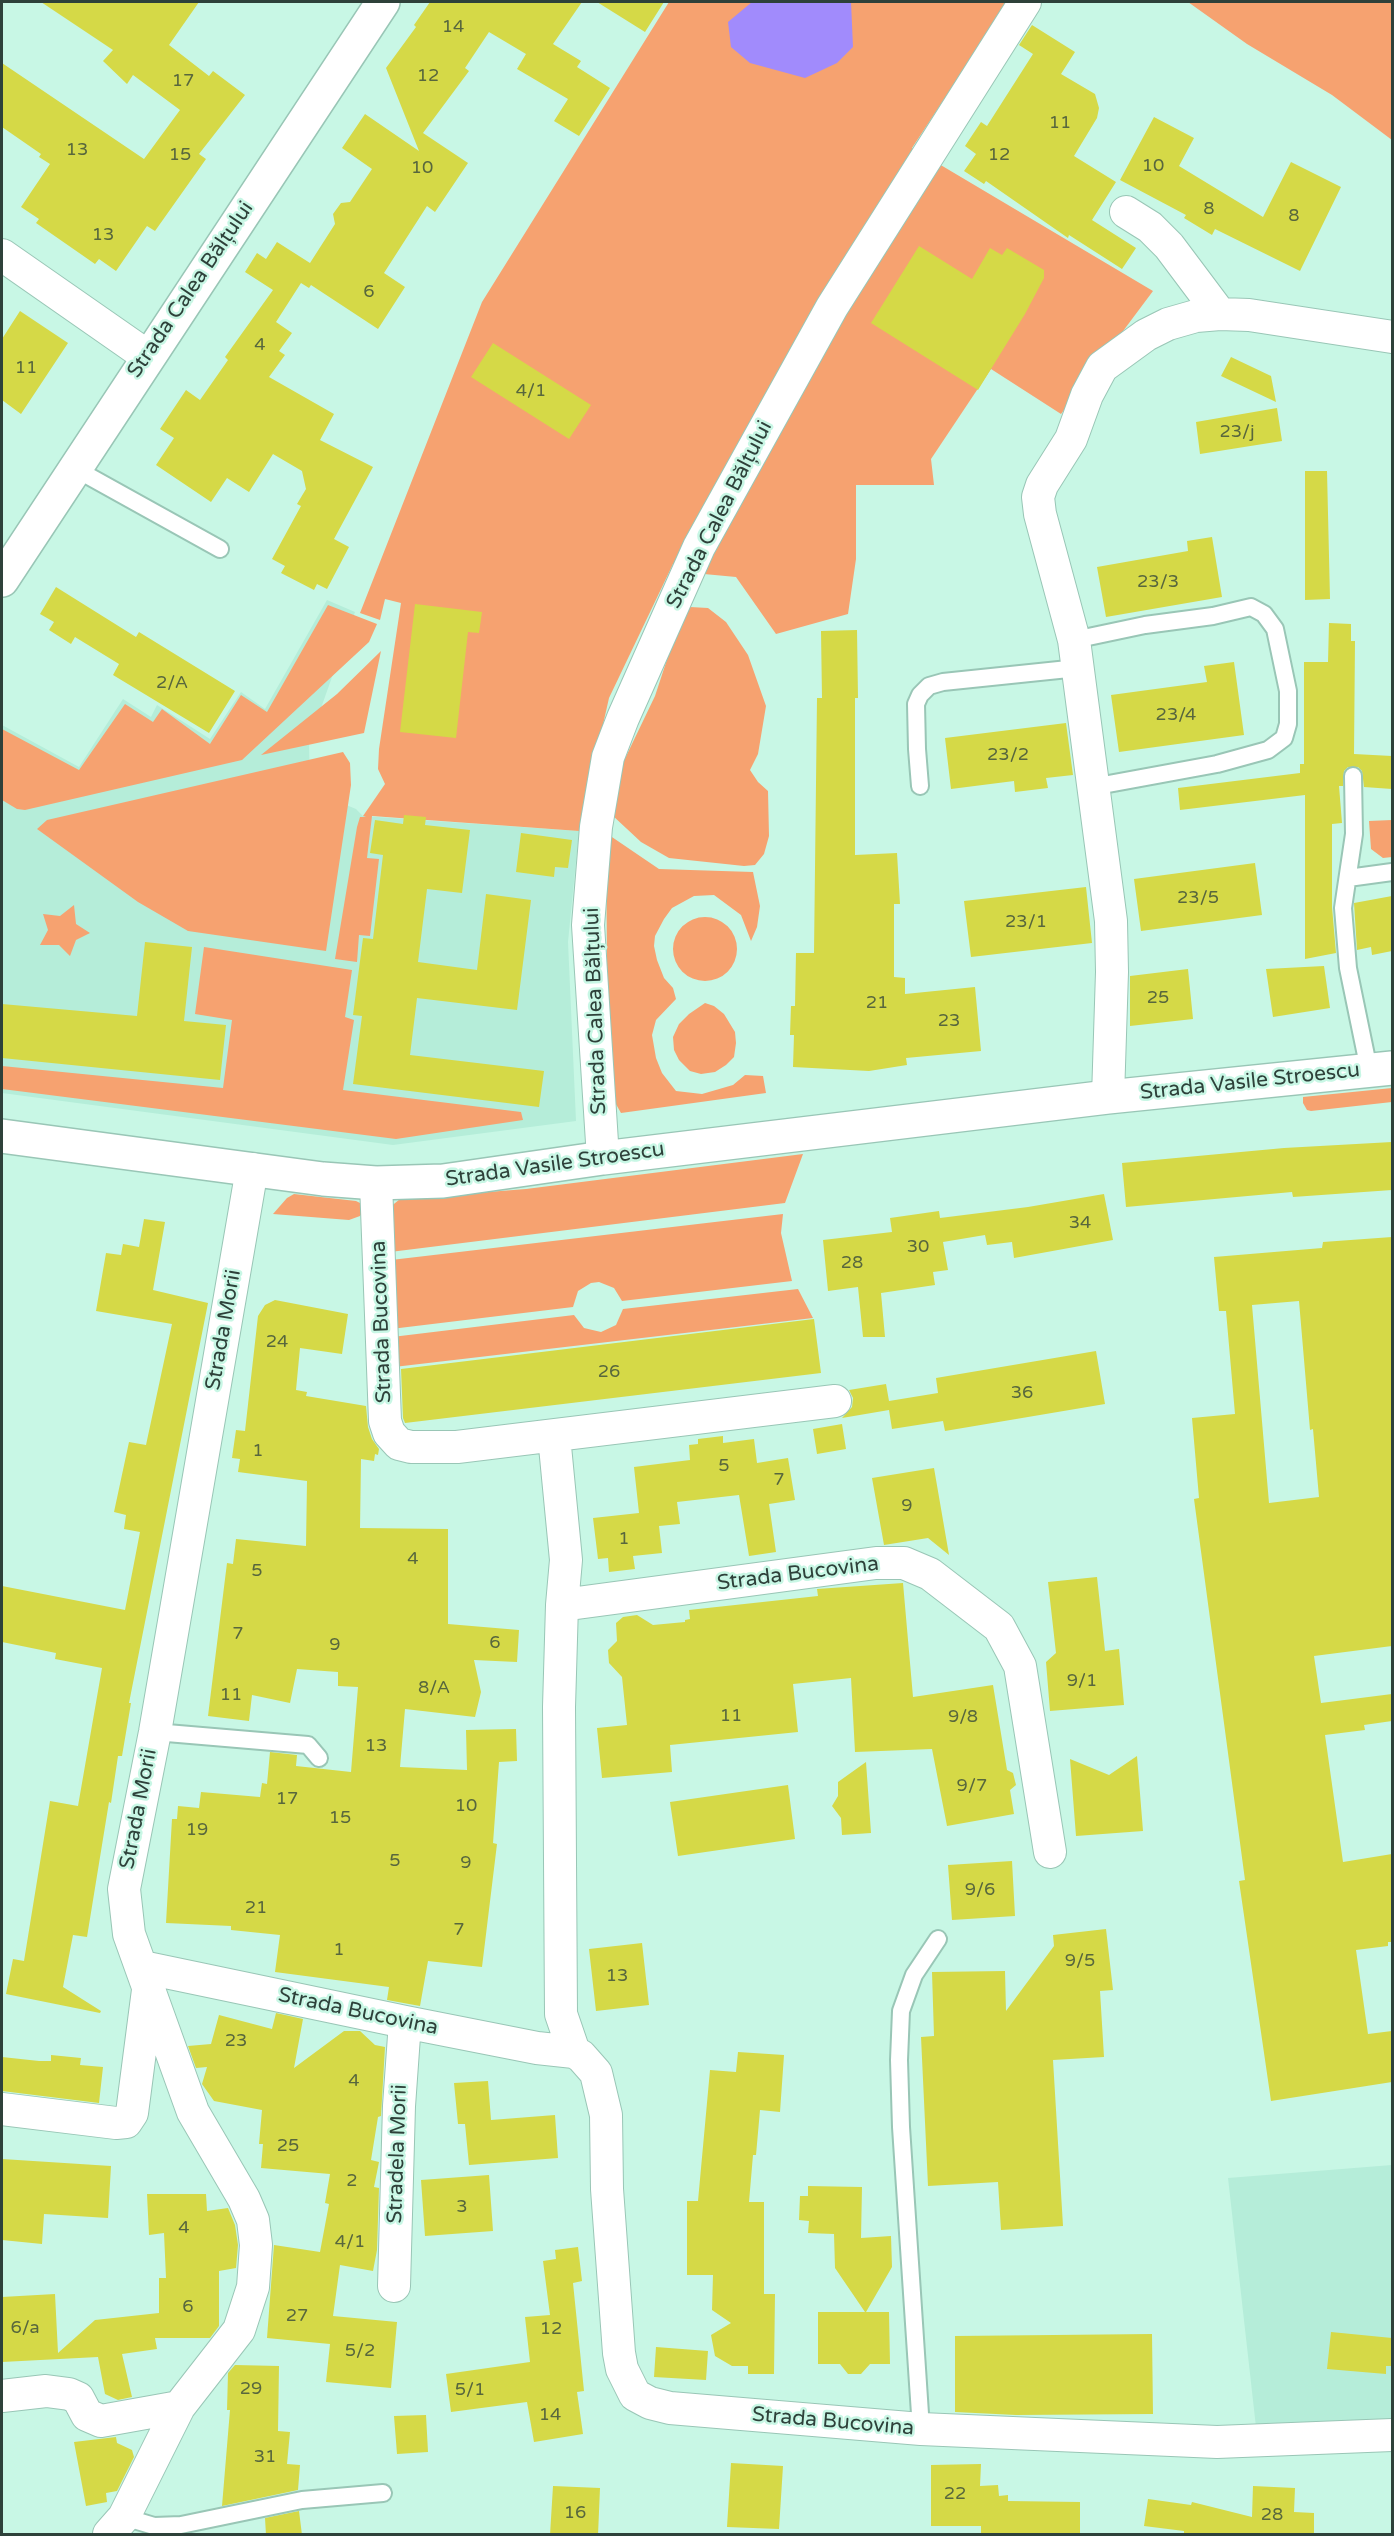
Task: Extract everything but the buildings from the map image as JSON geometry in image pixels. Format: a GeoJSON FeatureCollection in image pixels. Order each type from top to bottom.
{"type":"FeatureCollection","features":[{"type":"Feature","properties":{"kind":"main road","name":"Strada Calea Bălțului"},"geometry":{"type":"LineString","coordinates":[[2,580],[147,356],[383,2]]}},
{"type":"Feature","properties":{"kind":"main road","name":"Strada Vasile Stroescu"},"geometry":{"type":"LineString","coordinates":[[2,1136],[323,1179],[376,1183],[443,1181],[603,1158],[1108,1096],[1381,1069]]}},
{"type":"Feature","properties":{"kind":"street","name":"Strada Calea Bălțului"},"geometry":{"type":"LineString","coordinates":[[603,1158],[588,925],[596,826],[608,757],[623,718],[705,536],[832,308],[1025,2]]}},
{"type":"Feature","properties":{"kind":"street"},"geometry":{"type":"LineString","coordinates":[[1126,212],[1150,227],[1169,246],[1220,314]]}},
{"type":"Feature","properties":{"kind":"street"},"geometry":{"type":"LineString","coordinates":[[2,255],[147,356]]}},
{"type":"Feature","properties":{"kind":"street","name":"Strada Vasile Stroescu"},"geometry":{"type":"LineString","coordinates":[[1108,1096],[1112,972],[1111,921],[1076,654],[1040,514],[1038,497],[1042,485],[1071,439],[1087,395],[1102,367],[1146,334],[1168,324],[1196,316],[1248,315],[1392,337]]}},
{"type":"Feature","properties":{"kind":"street","name":"Strada Morii"},"geometry":{"type":"LineString","coordinates":[[116,2526],[179,2407],[239,2330],[253,2287],[256,2245],[253,2220],[244,2199],[193,2112],[129,1934],[124,1889],[155,1732],[252,1169]]}},
{"type":"Feature","properties":{"kind":"street","name":"Strada Bucovina"},"geometry":{"type":"LineString","coordinates":[[376,1183],[385,1421],[389,1433],[399,1444],[433,1448],[555,1436],[835,1401]]}},
{"type":"Feature","properties":{"kind":"street","name":"Strada Bucovina"},"geometry":{"type":"LineString","coordinates":[[555,1436],[566,1560],[562,1605],[559,1707],[561,2014],[574,2052]]}},
{"type":"Feature","properties":{"kind":"street","name":"Strada Bucovina"},"geometry":{"type":"LineString","coordinates":[[562,1605],[876,1563],[904,1563],[930,1574],[999,1627],[1020,1666],[1050,1852]]}},
{"type":"Feature","properties":{"kind":"street"},"geometry":{"type":"LineString","coordinates":[[2,2109],[116,2123],[126,2122],[132,2113],[145,1975]]}},
{"type":"Feature","properties":{"kind":"street","name":"Strada Bucovina"},"geometry":{"type":"LineString","coordinates":[[145,1975],[537,2048],[574,2052],[581,2056],[596,2073],[606,2115],[607,2189],[622,2369],[635,2395],[650,2403],[670,2408],[921,2429],[1217,2442],[1392,2435]]}},
{"type":"Feature","properties":{"kind":"street","name":"Stradela Morii"},"geometry":{"type":"LineString","coordinates":[[394,2286],[399,2106],[405,2022]]}},
{"type":"Feature","properties":{"kind":"street"},"geometry":{"type":"LineString","coordinates":[[2,2396],[46,2391],[69,2394],[78,2398],[87,2415],[101,2421],[179,2407]]}},
{"type":"Feature","properties":{"kind":"lane"},"geometry":{"type":"LineString","coordinates":[[74,468],[220,549]]}},
{"type":"Feature","properties":{"kind":"lane"},"geometry":{"type":"LineString","coordinates":[[920,786],[916,711],[920,695],[929,686],[1076,654],[1145,625],[1213,616],[1251,607],[1264,614],[1275,629],[1287,691],[1288,724],[1284,738],[1268,750],[1207,766],[1092,787]]}},
{"type":"Feature","properties":{"kind":"lane"},"geometry":{"type":"LineString","coordinates":[[1353,776],[1354,834],[1343,908],[1348,968],[1381,1069]]}},
{"type":"Feature","properties":{"kind":"lane"},"geometry":{"type":"LineString","coordinates":[[1348,879],[1392,872]]}},
{"type":"Feature","properties":{"kind":"lane"},"geometry":{"type":"LineString","coordinates":[[155,1732],[308,1745],[319,1758]]}},
{"type":"Feature","properties":{"kind":"lane"},"geometry":{"type":"LineString","coordinates":[[921,2429],[901,2127],[899,2060],[901,2011],[914,1975],[938,1939]]}},
{"type":"Feature","properties":{"kind":"lane"},"geometry":{"type":"LineString","coordinates":[[116,2526],[180,2525],[302,2500],[383,2493]]}},
{"type":"Feature","properties":{"kind":"shaded area"},"geometry":{"type":"Polygon","coordinates":[[[669,2],[1008,2],[912,148],[1153,291],[1061,414],[991,369],[931,459],[934,485],[856,485],[856,559],[848,614],[776,634],[736,577],[704,574],[673,564],[609,698],[579,831],[372,816],[367,858],[379,859],[370,936],[359,935],[357,962],[335,959],[357,827],[360,817],[366,817],[363,816],[385,784],[378,769],[379,749],[401,603],[385,599],[380,620],[360,613],[482,302],[669,2]]]}},
{"type":"Feature","properties":{"kind":"shaded area"},"geometry":{"type":"Polygon","coordinates":[[[752,2],[851,2],[853,47],[837,63],[805,78],[750,63],[731,47],[728,22],[752,2]]]}},
{"type":"Feature","properties":{"kind":"shaded area"},"geometry":{"type":"Polygon","coordinates":[[[1188,2],[1392,2],[1392,140],[1332,95],[1247,44],[1188,2]]]}},
{"type":"Feature","properties":{"kind":"shaded area"},"geometry":{"type":"Polygon","coordinates":[[[327,600],[355,612],[309,742],[310,790],[356,809],[363,816],[579,831],[568,942],[576,1121],[393,1145],[2,1093],[2,725],[79,767],[123,699],[151,717],[157,705],[210,739],[241,692],[265,709],[327,600]]]}},
{"type":"Feature","properties":{"kind":"shaded area"},"geometry":{"type":"Polygon","coordinates":[[[328,605],[377,624],[369,642],[242,760],[25,810],[17,809],[2,800],[2,729],[79,770],[125,704],[153,722],[162,709],[210,744],[241,695],[267,712],[328,605]]]}},
{"type":"Feature","properties":{"kind":"shaded area"},"geometry":{"type":"Polygon","coordinates":[[[690,607],[708,608],[726,622],[748,655],[766,706],[758,754],[750,770],[768,791],[769,836],[764,854],[755,865],[744,866],[669,858],[641,842],[612,815],[620,769],[655,696],[681,617],[690,607]]]}},
{"type":"Feature","properties":{"kind":"shaded area"},"geometry":{"type":"Polygon","coordinates":[[[381,651],[364,733],[261,755],[337,694],[381,651]]]}},
{"type":"Feature","properties":{"kind":"shaded area"},"geometry":{"type":"Polygon","coordinates":[[[343,752],[350,763],[351,785],[326,951],[188,931],[138,902],[37,829],[47,820],[343,752]]]}},
{"type":"Feature","properties":{"kind":"shaded area"},"geometry":{"type":"Polygon","coordinates":[[[1392,820],[1392,857],[1383,858],[1371,849],[1369,821],[1392,820]]]}},
{"type":"Feature","properties":{"kind":"shaded area"},"geometry":{"type":"Polygon","coordinates":[[[606,833],[659,869],[753,872],[760,906],[757,927],[751,941],[741,915],[714,895],[694,896],[672,908],[664,919],[655,936],[654,946],[664,978],[673,988],[676,999],[656,1020],[652,1035],[656,1058],[662,1073],[676,1091],[702,1094],[733,1085],[745,1075],[763,1076],[766,1093],[621,1113],[608,1090],[606,833]]]}},
{"type":"Feature","properties":{"kind":"shaded area"},"geometry":{"type":"Polygon","coordinates":[[[74,905],[76,924],[90,933],[76,940],[70,956],[59,945],[40,945],[48,930],[43,914],[60,916],[74,905]]]}},
{"type":"Feature","properties":{"kind":"shaded area"},"geometry":{"type":"Polygon","coordinates":[[[705,917],[723,923],[731,931],[737,949],[731,967],[723,975],[705,981],[687,975],[679,967],[673,949],[679,931],[687,923],[705,917]]]}},
{"type":"Feature","properties":{"kind":"shaded area"},"geometry":{"type":"Polygon","coordinates":[[[204,947],[352,970],[345,1017],[354,1020],[343,1090],[521,1112],[523,1120],[396,1139],[2,1089],[2,1066],[223,1088],[232,1020],[195,1014],[204,947]]]}},
{"type":"Feature","properties":{"kind":"shaded area"},"geometry":{"type":"Polygon","coordinates":[[[705,1003],[714,1006],[724,1014],[735,1032],[736,1043],[734,1057],[726,1065],[715,1072],[701,1074],[690,1071],[679,1060],[674,1050],[673,1037],[679,1024],[705,1003]]]}},
{"type":"Feature","properties":{"kind":"shaded area"},"geometry":{"type":"Polygon","coordinates":[[[1392,1088],[1392,1102],[1311,1111],[1307,1110],[1303,1103],[1303,1097],[1392,1088]]]}},
{"type":"Feature","properties":{"kind":"shaded area"},"geometry":{"type":"Polygon","coordinates":[[[803,1154],[785,1203],[390,1252],[389,1208],[400,1199],[526,1189],[803,1154]]]}},
{"type":"Feature","properties":{"kind":"shaded area"},"geometry":{"type":"Polygon","coordinates":[[[294,1194],[356,1201],[360,1203],[363,1211],[360,1216],[349,1220],[273,1214],[287,1198],[294,1194]]]}},
{"type":"Feature","properties":{"kind":"shaded area"},"geometry":{"type":"Polygon","coordinates":[[[783,1214],[781,1233],[792,1281],[622,1301],[614,1288],[599,1282],[591,1283],[578,1291],[573,1307],[391,1329],[391,1260],[783,1214]]]}},
{"type":"Feature","properties":{"kind":"shaded area"},"geometry":{"type":"Polygon","coordinates":[[[798,1289],[813,1318],[394,1367],[392,1337],[574,1315],[584,1328],[601,1332],[616,1325],[623,1309],[798,1289]]]}},
{"type":"Feature","properties":{"kind":"shaded area"},"geometry":{"type":"Polygon","coordinates":[[[1392,2165],[1392,2421],[1256,2427],[1228,2178],[1392,2165]]]}}]}
